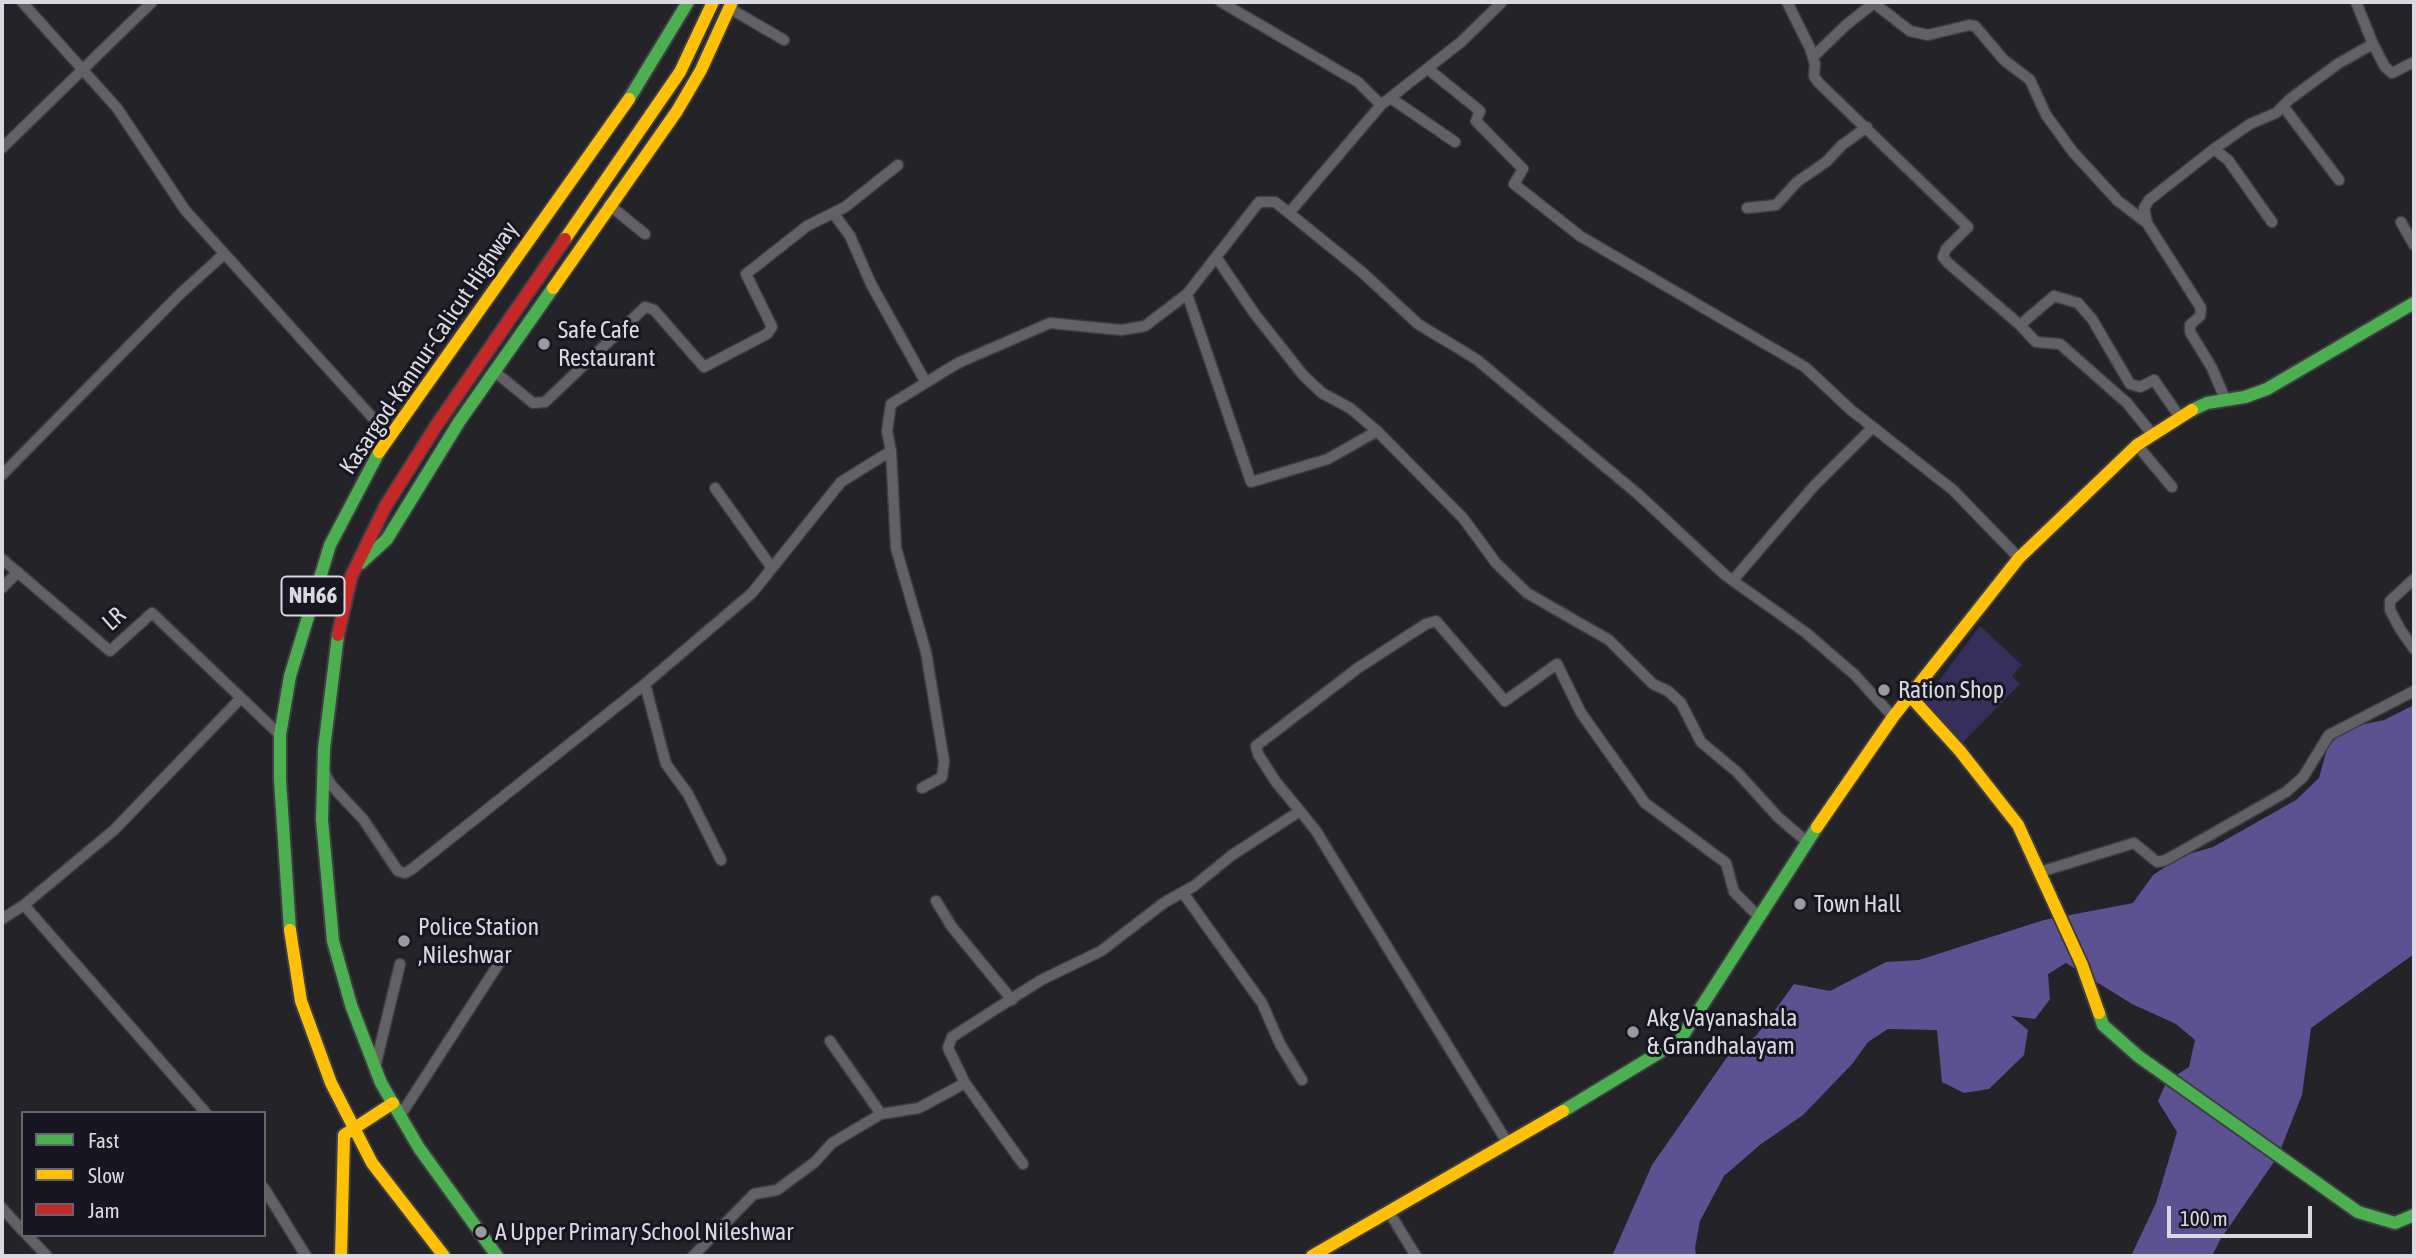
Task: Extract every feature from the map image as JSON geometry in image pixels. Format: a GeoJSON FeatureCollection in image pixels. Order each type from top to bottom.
{"type":"FeatureCollection","features":[{"type":"Feature","properties":{"kind":"main road","name":"Kasargod-Kannur-Calicut Highway"},"geometry":{"type":"LineString","coordinates":[[444,1256],[372,1163],[331,1083],[301,1001],[291,938],[286,879],[280,735],[290,676],[330,545],[390,437],[553,202],[622,111],[688,2]]}},
{"type":"Feature","properties":{"kind":"main road","name":"Kasargod-Kannur-Calicut Highway"},"geometry":{"type":"LineString","coordinates":[[497,1256],[419,1148],[393,1103],[351,1005],[333,941],[322,820],[323,771],[336,642],[356,567],[385,507],[436,426],[680,72],[713,2]]}},
{"type":"Feature","properties":{"kind":"main road"},"geometry":{"type":"LineString","coordinates":[[356,567],[387,539],[459,422],[677,111],[701,69],[730,5]]}},
{"type":"Feature","properties":{"kind":"main road"},"geometry":{"type":"LineString","coordinates":[[1312,1256],[1668,1051],[1680,1041],[1807,842],[1893,717],[2019,558],[2137,445],[2179,416],[2207,403],[2226,401],[2267,389],[2414,303]]}},
{"type":"Feature","properties":{"kind":"main road"},"geometry":{"type":"LineString","coordinates":[[1910,696],[1960,751],[2018,825],[2082,965],[2103,1025],[2149,1064],[2358,1212],[2395,1223],[2414,1215]]}},
{"type":"Feature","properties":{"kind":"main road"},"geometry":{"type":"LineString","coordinates":[[341,1256],[344,1135],[393,1103]]}},
{"type":"Feature","properties":{"kind":"street"},"geometry":{"type":"LineString","coordinates":[[22,2],[117,108],[186,210],[390,437]]}},
{"type":"Feature","properties":{"kind":"street"},"geometry":{"type":"LineString","coordinates":[[2,148],[152,2]]}},
{"type":"Feature","properties":{"kind":"street"},"geometry":{"type":"LineString","coordinates":[[1221,2],[1358,82],[1381,105]]}},
{"type":"Feature","properties":{"kind":"street"},"geometry":{"type":"LineString","coordinates":[[1289,213],[1381,105],[1428,69],[1502,2]]}},
{"type":"Feature","properties":{"kind":"street"},"geometry":{"type":"LineString","coordinates":[[1787,2],[1813,57],[1814,76],[1818,82],[1968,227],[1946,249],[1943,257],[2036,342],[2060,344],[2127,403],[2153,435]]}},
{"type":"Feature","properties":{"kind":"street"},"geometry":{"type":"LineString","coordinates":[[2356,2],[2385,67],[2392,73],[2414,62]]}},
{"type":"Feature","properties":{"kind":"street"},"geometry":{"type":"LineString","coordinates":[[1813,57],[1846,24],[1874,4],[1909,32],[1928,36],[1969,25],[1975,26],[2004,60],[2030,80],[2046,115],[2073,152],[2118,201],[2147,223],[2201,308],[2200,316],[2190,325],[2190,332],[2212,368],[2226,401]]}},
{"type":"Feature","properties":{"kind":"street"},"geometry":{"type":"LineString","coordinates":[[730,5],[784,40]]}},
{"type":"Feature","properties":{"kind":"street"},"geometry":{"type":"LineString","coordinates":[[2147,223],[2144,208],[2149,200],[2214,149],[2250,124],[2276,113],[2339,63],[2373,44]]}},
{"type":"Feature","properties":{"kind":"street"},"geometry":{"type":"LineString","coordinates":[[1428,69],[1480,111],[1475,121],[1523,169],[1514,184],[1580,236],[1791,358],[1953,490],[2019,558]]}},
{"type":"Feature","properties":{"kind":"street"},"geometry":{"type":"LineString","coordinates":[[1392,99],[1455,142]]}},
{"type":"Feature","properties":{"kind":"street"},"geometry":{"type":"LineString","coordinates":[[2283,106],[2339,180]]}},
{"type":"Feature","properties":{"kind":"street"},"geometry":{"type":"LineString","coordinates":[[1747,208],[1776,205],[1797,181],[1826,162],[1842,145],[1867,127]]}},
{"type":"Feature","properties":{"kind":"street"},"geometry":{"type":"LineString","coordinates":[[2214,149],[2228,160],[2272,222]]}},
{"type":"Feature","properties":{"kind":"street"},"geometry":{"type":"LineString","coordinates":[[495,372],[533,403],[545,402],[645,307],[653,310],[704,367],[767,334],[772,327],[746,274],[807,226],[834,214],[898,165]]}},
{"type":"Feature","properties":{"kind":"street"},"geometry":{"type":"LineString","coordinates":[[922,788],[942,777],[944,761],[926,652],[896,548],[891,451],[887,431],[891,404],[958,363],[1050,323],[1121,330],[1145,326],[1187,294],[1259,202],[1275,202],[1363,273],[1418,324],[1476,359],[1639,495],[1733,580],[1825,649],[1855,675],[1893,717]]}},
{"type":"Feature","properties":{"kind":"street"},"geometry":{"type":"LineString","coordinates":[[609,205],[645,234]]}},
{"type":"Feature","properties":{"kind":"street"},"geometry":{"type":"LineString","coordinates":[[834,214],[850,236],[871,284],[925,381]]}},
{"type":"Feature","properties":{"kind":"street"},"geometry":{"type":"LineString","coordinates":[[2401,222],[2414,245]]}},
{"type":"Feature","properties":{"kind":"street"},"geometry":{"type":"LineString","coordinates":[[2,475],[162,312],[224,254]]}},
{"type":"Feature","properties":{"kind":"street"},"geometry":{"type":"LineString","coordinates":[[1216,257],[1254,313],[1303,375],[1322,393],[1350,408],[1377,431],[1463,518],[1496,563],[1527,593],[1609,640],[1653,684],[1668,691],[1681,703],[1701,742],[1737,772],[1778,817],[1807,842]]}},
{"type":"Feature","properties":{"kind":"street"},"geometry":{"type":"LineString","coordinates":[[1187,294],[1251,482],[1328,459],[1377,431]]}},
{"type":"Feature","properties":{"kind":"street"},"geometry":{"type":"LineString","coordinates":[[2020,326],[2054,296],[2078,303],[2092,319],[2130,384],[2140,387],[2154,380],[2179,416]]}},
{"type":"Feature","properties":{"kind":"street"},"geometry":{"type":"LineString","coordinates":[[1733,580],[1814,486],[1873,427]]}},
{"type":"Feature","properties":{"kind":"street"},"geometry":{"type":"LineString","coordinates":[[2137,445],[2172,487]]}},
{"type":"Feature","properties":{"kind":"street"},"geometry":{"type":"LineString","coordinates":[[323,771],[332,786],[363,819],[392,864],[405,873],[645,684],[752,593],[841,482],[891,451]]}},
{"type":"Feature","properties":{"kind":"street"},"geometry":{"type":"LineString","coordinates":[[715,488],[772,568]]}},
{"type":"Feature","properties":{"kind":"street","name":"LR"},"geometry":{"type":"LineString","coordinates":[[2,559],[110,651],[152,613],[280,735]]}},
{"type":"Feature","properties":{"kind":"street"},"geometry":{"type":"LineString","coordinates":[[2,588],[18,572]]}},
{"type":"Feature","properties":{"kind":"street"},"geometry":{"type":"LineString","coordinates":[[2414,579],[2390,601],[2390,610],[2414,649]]}},
{"type":"Feature","properties":{"kind":"street"},"geometry":{"type":"LineString","coordinates":[[1507,1142],[1316,831],[1276,782],[1258,754],[1256,746],[1358,668],[1436,621],[1505,701],[1557,664],[1581,713],[1645,803],[1726,863],[1734,892],[1759,917]]}},
{"type":"Feature","properties":{"kind":"street"},"geometry":{"type":"LineString","coordinates":[[645,684],[666,764],[688,794],[721,860]]}},
{"type":"Feature","properties":{"kind":"street"},"geometry":{"type":"LineString","coordinates":[[2040,872],[2134,843],[2157,862],[2166,860],[2286,792],[2303,777],[2329,735],[2414,691]]}},
{"type":"Feature","properties":{"kind":"street"},"geometry":{"type":"LineString","coordinates":[[2,919],[24,905],[114,830],[240,699]]}},
{"type":"Feature","properties":{"kind":"street"},"geometry":{"type":"LineString","coordinates":[[1023,1164],[965,1083],[948,1048],[948,1042],[1041,980],[1101,951],[1232,855],[1300,811]]}},
{"type":"Feature","properties":{"kind":"street"},"geometry":{"type":"LineString","coordinates":[[1183,893],[1262,1003],[1280,1044],[1302,1080]]}},
{"type":"Feature","properties":{"kind":"street"},"geometry":{"type":"LineString","coordinates":[[936,901],[952,927],[1012,1000]]}},
{"type":"Feature","properties":{"kind":"street"},"geometry":{"type":"LineString","coordinates":[[24,905],[204,1111]]}},
{"type":"Feature","properties":{"kind":"street"},"geometry":{"type":"LineString","coordinates":[[400,1116],[505,954]]}},
{"type":"Feature","properties":{"kind":"street"},"geometry":{"type":"LineString","coordinates":[[375,1066],[400,964]]}},
{"type":"Feature","properties":{"kind":"street"},"geometry":{"type":"LineString","coordinates":[[830,1041],[881,1114]]}},
{"type":"Feature","properties":{"kind":"street"},"geometry":{"type":"LineString","coordinates":[[692,1256],[754,1194],[778,1190],[815,1162],[832,1143],[881,1114],[919,1108],[965,1083]]}},
{"type":"Feature","properties":{"kind":"street"},"geometry":{"type":"LineString","coordinates":[[266,1191],[306,1256]]}},
{"type":"Feature","properties":{"kind":"street"},"geometry":{"type":"LineString","coordinates":[[2,1208],[21,1229]]}},
{"type":"Feature","properties":{"kind":"street"},"geometry":{"type":"LineString","coordinates":[[1389,1213],[1416,1256]]}},
{"type":"Feature","properties":{"kind":"street"},"geometry":{"type":"LineString","coordinates":[[29,1237],[47,1256]]}},
{"type":"Feature","properties":{"kind":"shaded area"},"geometry":{"type":"Polygon","coordinates":[[[1980,626],[2022,665],[2012,676],[2020,684],[1962,743],[1921,705],[1980,626]]]}},
{"type":"Feature","properties":{"kind":"shaded area"},"geometry":{"type":"Polygon","coordinates":[[[2414,705],[2414,954],[2311,1028],[2302,1095],[2278,1156],[2220,1240],[2212,1256],[2131,1256],[2156,1203],[2177,1132],[2158,1101],[2167,1081],[2189,1067],[2195,1040],[2176,1024],[2132,1004],[2066,963],[2048,974],[2050,999],[2035,1019],[2011,1016],[2028,1030],[2024,1055],[1989,1089],[1964,1093],[1942,1082],[1937,1030],[1888,1029],[1868,1042],[1853,1063],[1803,1115],[1761,1144],[1724,1176],[1700,1221],[1696,1256],[1612,1256],[1652,1165],[1730,1053],[1756,1036],[1794,984],[1830,991],[1886,962],[1919,960],[2044,920],[2133,903],[2153,875],[2182,856],[2213,847],[2296,800],[2319,778],[2328,745],[2350,727],[2384,720],[2414,705]]]}},
{"type":"Feature","properties":{"kind":"traffic: fast"},"geometry":{"type":"LineString","coordinates":[[629,99],[688,2]]}},
{"type":"Feature","properties":{"kind":"traffic: fast"},"geometry":{"type":"LineString","coordinates":[[361,563],[387,539],[459,422],[553,288]]}},
{"type":"Feature","properties":{"kind":"traffic: fast"},"geometry":{"type":"LineString","coordinates":[[2192,410],[2207,403],[2245,397],[2267,389],[2414,303]]}},
{"type":"Feature","properties":{"kind":"traffic: fast"},"geometry":{"type":"LineString","coordinates":[[290,930],[280,780],[280,735],[290,676],[330,545],[379,452]]}},
{"type":"Feature","properties":{"kind":"traffic: fast"},"geometry":{"type":"LineString","coordinates":[[338,635],[324,749],[322,820],[333,941],[351,1005],[381,1083],[419,1148],[497,1256]]}},
{"type":"Feature","properties":{"kind":"traffic: fast"},"geometry":{"type":"LineString","coordinates":[[1563,1111],[1680,1040],[1817,827]]}},
{"type":"Feature","properties":{"kind":"traffic: fast"},"geometry":{"type":"LineString","coordinates":[[2099,1013],[2103,1025],[2138,1056],[2358,1212],[2395,1223],[2414,1215]]}},
{"type":"Feature","properties":{"kind":"traffic: slow"},"geometry":{"type":"LineString","coordinates":[[565,239],[680,72],[713,2]]}},
{"type":"Feature","properties":{"kind":"traffic: slow"},"geometry":{"type":"LineString","coordinates":[[553,288],[677,111],[701,70],[732,2]]}},
{"type":"Feature","properties":{"kind":"traffic: slow"},"geometry":{"type":"LineString","coordinates":[[379,452],[629,99]]}},
{"type":"Feature","properties":{"kind":"traffic: slow"},"geometry":{"type":"LineString","coordinates":[[1817,827],[1893,717],[2019,558],[2137,445],[2192,410]]}},
{"type":"Feature","properties":{"kind":"traffic: slow"},"geometry":{"type":"LineString","coordinates":[[1910,696],[1960,751],[2018,825],[2082,965],[2099,1013]]}},
{"type":"Feature","properties":{"kind":"traffic: slow"},"geometry":{"type":"LineString","coordinates":[[290,930],[301,1001],[331,1083],[372,1163],[444,1256]]}},
{"type":"Feature","properties":{"kind":"traffic: slow"},"geometry":{"type":"LineString","coordinates":[[341,1256],[344,1135],[393,1103]]}},
{"type":"Feature","properties":{"kind":"traffic: slow"},"geometry":{"type":"LineString","coordinates":[[1312,1256],[1563,1111]]}},
{"type":"Feature","properties":{"kind":"traffic: jam"},"geometry":{"type":"LineString","coordinates":[[338,635],[351,577],[385,507],[436,426],[565,239]]}},
{"type":"Feature","properties":{"kind":"place","name":"Safe Cafe Restaurant"},"geometry":{"type":"Point","coordinates":[544,344]}},
{"type":"Feature","properties":{"kind":"place","name":"Ration Shop"},"geometry":{"type":"Point","coordinates":[1884,690]}},
{"type":"Feature","properties":{"kind":"place","name":"Town Hall"},"geometry":{"type":"Point","coordinates":[1800,904]}},
{"type":"Feature","properties":{"kind":"place","name":"Police Station ,Nileshwar"},"geometry":{"type":"Point","coordinates":[404,941]}},
{"type":"Feature","properties":{"kind":"place","name":"Akg Vayanashala & Grandhalayam"},"geometry":{"type":"Point","coordinates":[1633,1032]}},
{"type":"Feature","properties":{"kind":"place","name":"A Upper Primary School Nileshwar"},"geometry":{"type":"Point","coordinates":[481,1232]}}]}
